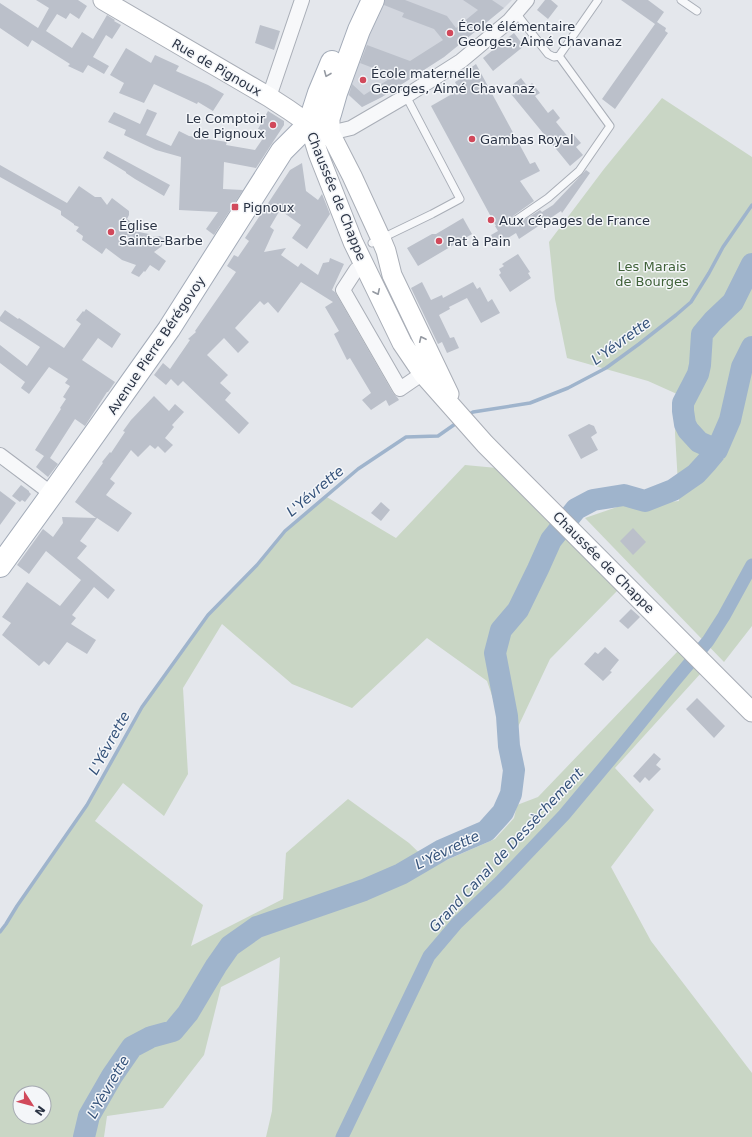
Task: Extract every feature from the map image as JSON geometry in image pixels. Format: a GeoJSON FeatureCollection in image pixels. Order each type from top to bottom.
{"type":"FeatureCollection","features":[{"type":"Feature","properties":{"kind":"main road","name":"Rue de Pignoux"},"geometry":{"type":"LineString","coordinates":[[103,0],[269,97],[309,124]]}},
{"type":"Feature","properties":{"kind":"main road"},"geometry":{"type":"LineString","coordinates":[[359,30],[365,0]]}},
{"type":"Feature","properties":{"kind":"main road"},"geometry":{"type":"LineString","coordinates":[[365,0],[342,38],[319,93],[309,124],[330,123],[336,93],[359,30],[373,0]]}},
{"type":"Feature","properties":{"kind":"main road","name":"Chaussée de Chappe"},"geometry":{"type":"LineString","coordinates":[[330,123],[352,176],[376,241],[377,255],[392,274],[429,371]]}},
{"type":"Feature","properties":{"kind":"main road","name":"Chaussée de Chappe"},"geometry":{"type":"LineString","coordinates":[[309,124],[329,151],[376,241]]}},
{"type":"Feature","properties":{"kind":"main road","name":"Chaussée de Chappe"},"geometry":{"type":"LineString","coordinates":[[309,124],[318,153],[354,242],[402,343],[429,371],[457,412],[472,430],[752,712]]}},
{"type":"Feature","properties":{"kind":"main road","name":"Avenue Pierre Bérégovoy"},"geometry":{"type":"LineString","coordinates":[[0,566],[168,329],[199,283],[282,151],[309,124]]}},
{"type":"Feature","properties":{"kind":"street"},"geometry":{"type":"LineString","coordinates":[[269,97],[302,0]]}},
{"type":"Feature","properties":{"kind":"street"},"geometry":{"type":"LineString","coordinates":[[330,123],[351,128],[406,96],[461,61],[509,21],[527,0]]}},
{"type":"Feature","properties":{"kind":"street"},"geometry":{"type":"LineString","coordinates":[[365,266],[356,270],[343,290],[400,389],[429,371]]}},
{"type":"Feature","properties":{"kind":"street"},"geometry":{"type":"LineString","coordinates":[[0,455],[52,494]]}},
{"type":"Feature","properties":{"kind":"lane"},"geometry":{"type":"LineString","coordinates":[[516,12],[548,54],[554,57],[559,56],[598,0]]}},
{"type":"Feature","properties":{"kind":"lane"},"geometry":{"type":"LineString","coordinates":[[681,0],[697,11]]}},
{"type":"Feature","properties":{"kind":"lane"},"geometry":{"type":"LineString","coordinates":[[516,220],[548,198],[579,171],[610,126],[559,56]]}},
{"type":"Feature","properties":{"kind":"lane"},"geometry":{"type":"LineString","coordinates":[[376,241],[460,199],[406,96]]}},
{"type":"Feature","properties":{"kind":"shaded area"},"geometry":{"type":"Polygon","coordinates":[[[381,0],[512,0],[444,57],[381,97],[362,107],[345,92],[381,0]]]}},
{"type":"Feature","properties":{"kind":"green space","name":"Les Marais de Bourges"},"geometry":{"type":"Polygon","coordinates":[[[662,98],[752,157],[752,626],[724,662],[585,518],[620,506],[679,501],[675,433],[677,394],[648,381],[567,358],[555,299],[549,242],[604,169],[662,98]]]}},
{"type":"Feature","properties":{"kind":"green space"},"geometry":{"type":"Polygon","coordinates":[[[465,465],[497,468],[618,590],[550,659],[509,746],[487,681],[427,638],[352,708],[292,684],[222,624],[183,688],[188,774],[164,816],[123,783],[95,821],[203,905],[191,946],[283,899],[286,853],[348,799],[409,843],[433,866],[495,839],[514,818],[517,805],[538,797],[678,651],[701,673],[615,768],[654,810],[611,867],[651,941],[752,1073],[752,1137],[266,1137],[272,1111],[280,957],[221,987],[204,1055],[163,1108],[107,1116],[104,1137],[0,1137],[0,932],[87,805],[142,707],[208,615],[257,565],[285,531],[325,496],[396,538],[465,465]]]}},
{"type":"Feature","properties":{"kind":"building"},"geometry":{"type":"Polygon","coordinates":[[[36,0],[78,0],[87,6],[79,19],[70,13],[66,19],[57,14],[46,31],[72,48],[82,32],[93,39],[107,15],[121,25],[112,39],[106,35],[93,57],[109,66],[104,74],[88,65],[83,73],[68,66],[70,64],[32,40],[28,47],[0,28],[0,3],[38,28],[49,8],[36,0]]]}},
{"type":"Feature","properties":{"kind":"building"},"geometry":{"type":"Polygon","coordinates":[[[385,0],[405,0],[447,16],[456,28],[478,10],[463,0],[492,0],[504,8],[444,57],[382,97],[362,107],[349,95],[352,84],[364,95],[394,76],[360,63],[367,45],[410,61],[443,40],[434,29],[402,17],[404,13],[384,5],[385,0]]]}},
{"type":"Feature","properties":{"kind":"building"},"geometry":{"type":"Polygon","coordinates":[[[545,0],[551,0],[558,6],[548,19],[537,10],[545,0]]]}},
{"type":"Feature","properties":{"kind":"building"},"geometry":{"type":"Polygon","coordinates":[[[621,0],[648,0],[664,12],[657,22],[666,28],[665,31],[668,33],[615,109],[602,99],[655,24],[621,0]]]}},
{"type":"Feature","properties":{"kind":"building"},"geometry":{"type":"Polygon","coordinates":[[[260,25],[280,31],[274,50],[255,43],[260,25]]]}},
{"type":"Feature","properties":{"kind":"building"},"geometry":{"type":"Polygon","coordinates":[[[514,33],[524,46],[493,71],[483,58],[514,33]]]}},
{"type":"Feature","properties":{"kind":"building"},"geometry":{"type":"Polygon","coordinates":[[[126,48],[151,63],[155,55],[179,66],[176,71],[208,85],[224,94],[213,111],[198,102],[197,104],[154,84],[144,103],[119,93],[124,83],[110,75],[126,48]]]}},
{"type":"Feature","properties":{"kind":"building"},"geometry":{"type":"Polygon","coordinates":[[[476,64],[530,164],[535,162],[540,171],[520,181],[534,201],[513,216],[511,220],[514,225],[540,210],[542,212],[553,205],[586,170],[590,173],[562,213],[561,211],[519,239],[516,233],[497,245],[491,235],[498,231],[496,226],[431,106],[459,90],[455,82],[467,75],[465,72],[476,64]]]}},
{"type":"Feature","properties":{"kind":"building"},"geometry":{"type":"Polygon","coordinates":[[[521,78],[528,87],[532,83],[540,93],[535,96],[548,113],[553,109],[560,118],[556,122],[569,138],[574,135],[581,143],[576,147],[583,155],[570,166],[507,89],[521,78]]]}},
{"type":"Feature","properties":{"kind":"building"},"geometry":{"type":"Polygon","coordinates":[[[147,109],[157,113],[146,135],[171,146],[179,131],[189,136],[227,142],[226,145],[255,150],[266,134],[258,129],[268,111],[284,121],[284,125],[256,168],[224,162],[223,189],[243,190],[214,235],[206,229],[218,212],[179,210],[181,157],[156,150],[124,135],[126,130],[108,122],[114,112],[140,124],[147,109]]]}},
{"type":"Feature","properties":{"kind":"building"},"geometry":{"type":"Polygon","coordinates":[[[107,151],[170,185],[164,196],[103,158],[107,151]]]}},
{"type":"Feature","properties":{"kind":"building"},"geometry":{"type":"Polygon","coordinates":[[[302,163],[306,191],[318,200],[322,194],[330,214],[307,249],[292,238],[301,225],[280,210],[270,227],[274,230],[264,252],[286,248],[281,255],[298,267],[301,263],[318,275],[323,263],[329,262],[330,258],[344,264],[332,290],[335,292],[393,393],[399,400],[389,406],[386,400],[371,410],[362,400],[371,393],[350,358],[347,360],[334,334],[339,331],[325,307],[333,302],[301,282],[278,313],[268,302],[264,305],[260,301],[235,328],[249,342],[238,353],[224,338],[207,355],[228,375],[220,383],[231,393],[225,400],[249,423],[239,434],[183,381],[178,386],[171,379],[166,385],[154,375],[163,363],[170,369],[190,340],[188,339],[196,332],[195,331],[236,272],[227,266],[234,255],[238,257],[249,241],[245,238],[290,170],[302,163]]]}},
{"type":"Feature","properties":{"kind":"building","name":"Église Sainte-Barbe"},"geometry":{"type":"Polygon","coordinates":[[[0,165],[67,203],[79,186],[95,197],[101,197],[107,205],[112,198],[129,211],[127,219],[138,227],[134,231],[149,234],[151,237],[160,236],[165,239],[162,246],[154,252],[166,261],[159,271],[150,265],[139,277],[131,273],[136,265],[122,260],[106,248],[102,254],[82,240],[83,236],[76,231],[79,227],[61,215],[61,211],[0,177],[0,165]]]}},
{"type":"Feature","properties":{"kind":"building","name":"Pat à Pain"},"geometry":{"type":"Polygon","coordinates":[[[463,218],[472,234],[418,266],[407,248],[432,234],[436,234],[463,218]]]}},
{"type":"Feature","properties":{"kind":"building"},"geometry":{"type":"Polygon","coordinates":[[[518,254],[530,272],[528,273],[531,278],[510,292],[499,275],[501,273],[499,269],[504,266],[502,264],[518,254]]]}},
{"type":"Feature","properties":{"kind":"building"},"geometry":{"type":"Polygon","coordinates":[[[422,282],[431,300],[442,295],[443,298],[473,282],[477,289],[480,287],[488,302],[492,299],[500,313],[481,323],[467,298],[449,307],[450,309],[439,315],[450,338],[454,337],[459,348],[447,353],[442,342],[438,344],[411,288],[422,282]]]}},
{"type":"Feature","properties":{"kind":"building"},"geometry":{"type":"Polygon","coordinates":[[[86,309],[121,334],[112,348],[98,338],[82,360],[115,382],[85,426],[75,419],[50,458],[58,464],[48,477],[36,467],[44,456],[35,450],[66,399],[63,397],[70,386],[65,383],[68,379],[49,367],[29,394],[21,388],[25,382],[0,363],[0,345],[27,366],[40,347],[0,321],[0,317],[5,310],[64,348],[81,324],[76,320],[86,309]]]}},
{"type":"Feature","properties":{"kind":"building"},"geometry":{"type":"Polygon","coordinates":[[[154,396],[169,411],[175,404],[184,412],[172,425],[174,427],[165,438],[173,445],[165,453],[158,446],[155,449],[150,445],[138,457],[131,450],[110,479],[115,483],[106,495],[132,513],[118,532],[97,518],[80,541],[87,546],[77,558],[115,590],[108,599],[94,587],[72,615],[76,618],[71,624],[96,640],[87,654],[67,642],[49,665],[44,661],[39,666],[2,635],[11,623],[2,617],[27,582],[60,606],[81,580],[46,551],[29,574],[17,565],[43,529],[53,537],[63,523],[62,517],[96,518],[75,502],[103,463],[102,462],[110,452],[111,453],[131,420],[154,396]]]}},
{"type":"Feature","properties":{"kind":"building"},"geometry":{"type":"Polygon","coordinates":[[[589,424],[594,426],[597,433],[591,437],[598,450],[581,459],[568,435],[589,424]]]}},
{"type":"Feature","properties":{"kind":"building"},"geometry":{"type":"Polygon","coordinates":[[[21,485],[31,494],[25,502],[22,500],[20,502],[12,496],[21,485]]]}},
{"type":"Feature","properties":{"kind":"building"},"geometry":{"type":"Polygon","coordinates":[[[0,491],[16,503],[0,525],[0,491]]]}},
{"type":"Feature","properties":{"kind":"building"},"geometry":{"type":"Polygon","coordinates":[[[381,502],[390,510],[381,521],[371,513],[381,502]]]}},
{"type":"Feature","properties":{"kind":"building"},"geometry":{"type":"Polygon","coordinates":[[[633,528],[646,542],[633,555],[620,541],[633,528]]]}},
{"type":"Feature","properties":{"kind":"building"},"geometry":{"type":"Polygon","coordinates":[[[631,609],[640,617],[628,629],[619,621],[631,609]]]}},
{"type":"Feature","properties":{"kind":"building"},"geometry":{"type":"Polygon","coordinates":[[[605,647],[619,660],[610,671],[612,672],[603,681],[584,664],[595,652],[598,654],[605,647]]]}},
{"type":"Feature","properties":{"kind":"building"},"geometry":{"type":"Polygon","coordinates":[[[697,698],[725,726],[714,738],[686,709],[697,698]]]}},
{"type":"Feature","properties":{"kind":"building"},"geometry":{"type":"Polygon","coordinates":[[[654,753],[661,759],[656,765],[661,769],[649,781],[645,777],[640,783],[633,776],[654,753]]]}},
{"type":"Feature","properties":{"kind":"waterway","name":"L'Yévrette"},"geometry":{"type":"LineString","coordinates":[[468,415],[473,412],[530,403],[568,388],[606,368],[639,344],[691,302],[723,247],[752,205]]}},
{"type":"Feature","properties":{"kind":"waterway"},"geometry":{"type":"LineString","coordinates":[[717,450],[699,442],[688,430],[685,424],[683,403],[698,374],[702,334],[733,302],[752,264]]}},
{"type":"Feature","properties":{"kind":"waterway","name":"L'Yèvrette"},"geometry":{"type":"LineString","coordinates":[[84,1137],[89,1116],[112,1076],[132,1047],[151,1037],[173,1031],[188,1013],[216,966],[230,946],[257,927],[364,890],[401,874],[442,850],[486,831],[503,812],[511,794],[514,770],[509,746],[507,716],[495,653],[501,630],[518,610],[551,540],[576,509],[593,500],[624,495],[645,501],[673,490],[696,474],[707,462],[717,450],[730,420],[742,367],[752,347]]}},
{"type":"Feature","properties":{"kind":"waterway","name":"L'Yévrette"},"geometry":{"type":"LineString","coordinates":[[0,932],[87,805],[142,707],[208,615],[257,565],[285,531],[358,469],[406,437],[438,436],[458,422]]}},
{"type":"Feature","properties":{"kind":"waterway","name":"Grand Canal de Dessèchement"},"geometry":{"type":"LineString","coordinates":[[342,1137],[429,956],[457,923],[500,882],[564,815],[620,748],[708,641],[724,616],[752,565]]}},
{"type":"Feature","properties":{"kind":"place","name":"École élémentaire Georges, Aimé Chavanaz"},"geometry":{"type":"Point","coordinates":[450,33]}},
{"type":"Feature","properties":{"kind":"place","name":"École maternelle Georges, Aimé Chavanaz"},"geometry":{"type":"Point","coordinates":[363,80]}},
{"type":"Feature","properties":{"kind":"place","name":"Le Comptoir de Pignoux"},"geometry":{"type":"Point","coordinates":[273,125]}},
{"type":"Feature","properties":{"kind":"place","name":"Gambas Royal"},"geometry":{"type":"Point","coordinates":[472,139]}},
{"type":"Feature","properties":{"kind":"place","name":"Pignoux"},"geometry":{"type":"Point","coordinates":[235,207]}},
{"type":"Feature","properties":{"kind":"place","name":"Aux cépages de France"},"geometry":{"type":"Point","coordinates":[491,220]}},
{"type":"Feature","properties":{"kind":"place","name":"Église Sainte-Barbe"},"geometry":{"type":"Point","coordinates":[111,232]}},
{"type":"Feature","properties":{"kind":"place","name":"Pat à Pain"},"geometry":{"type":"Point","coordinates":[439,241]}}]}
